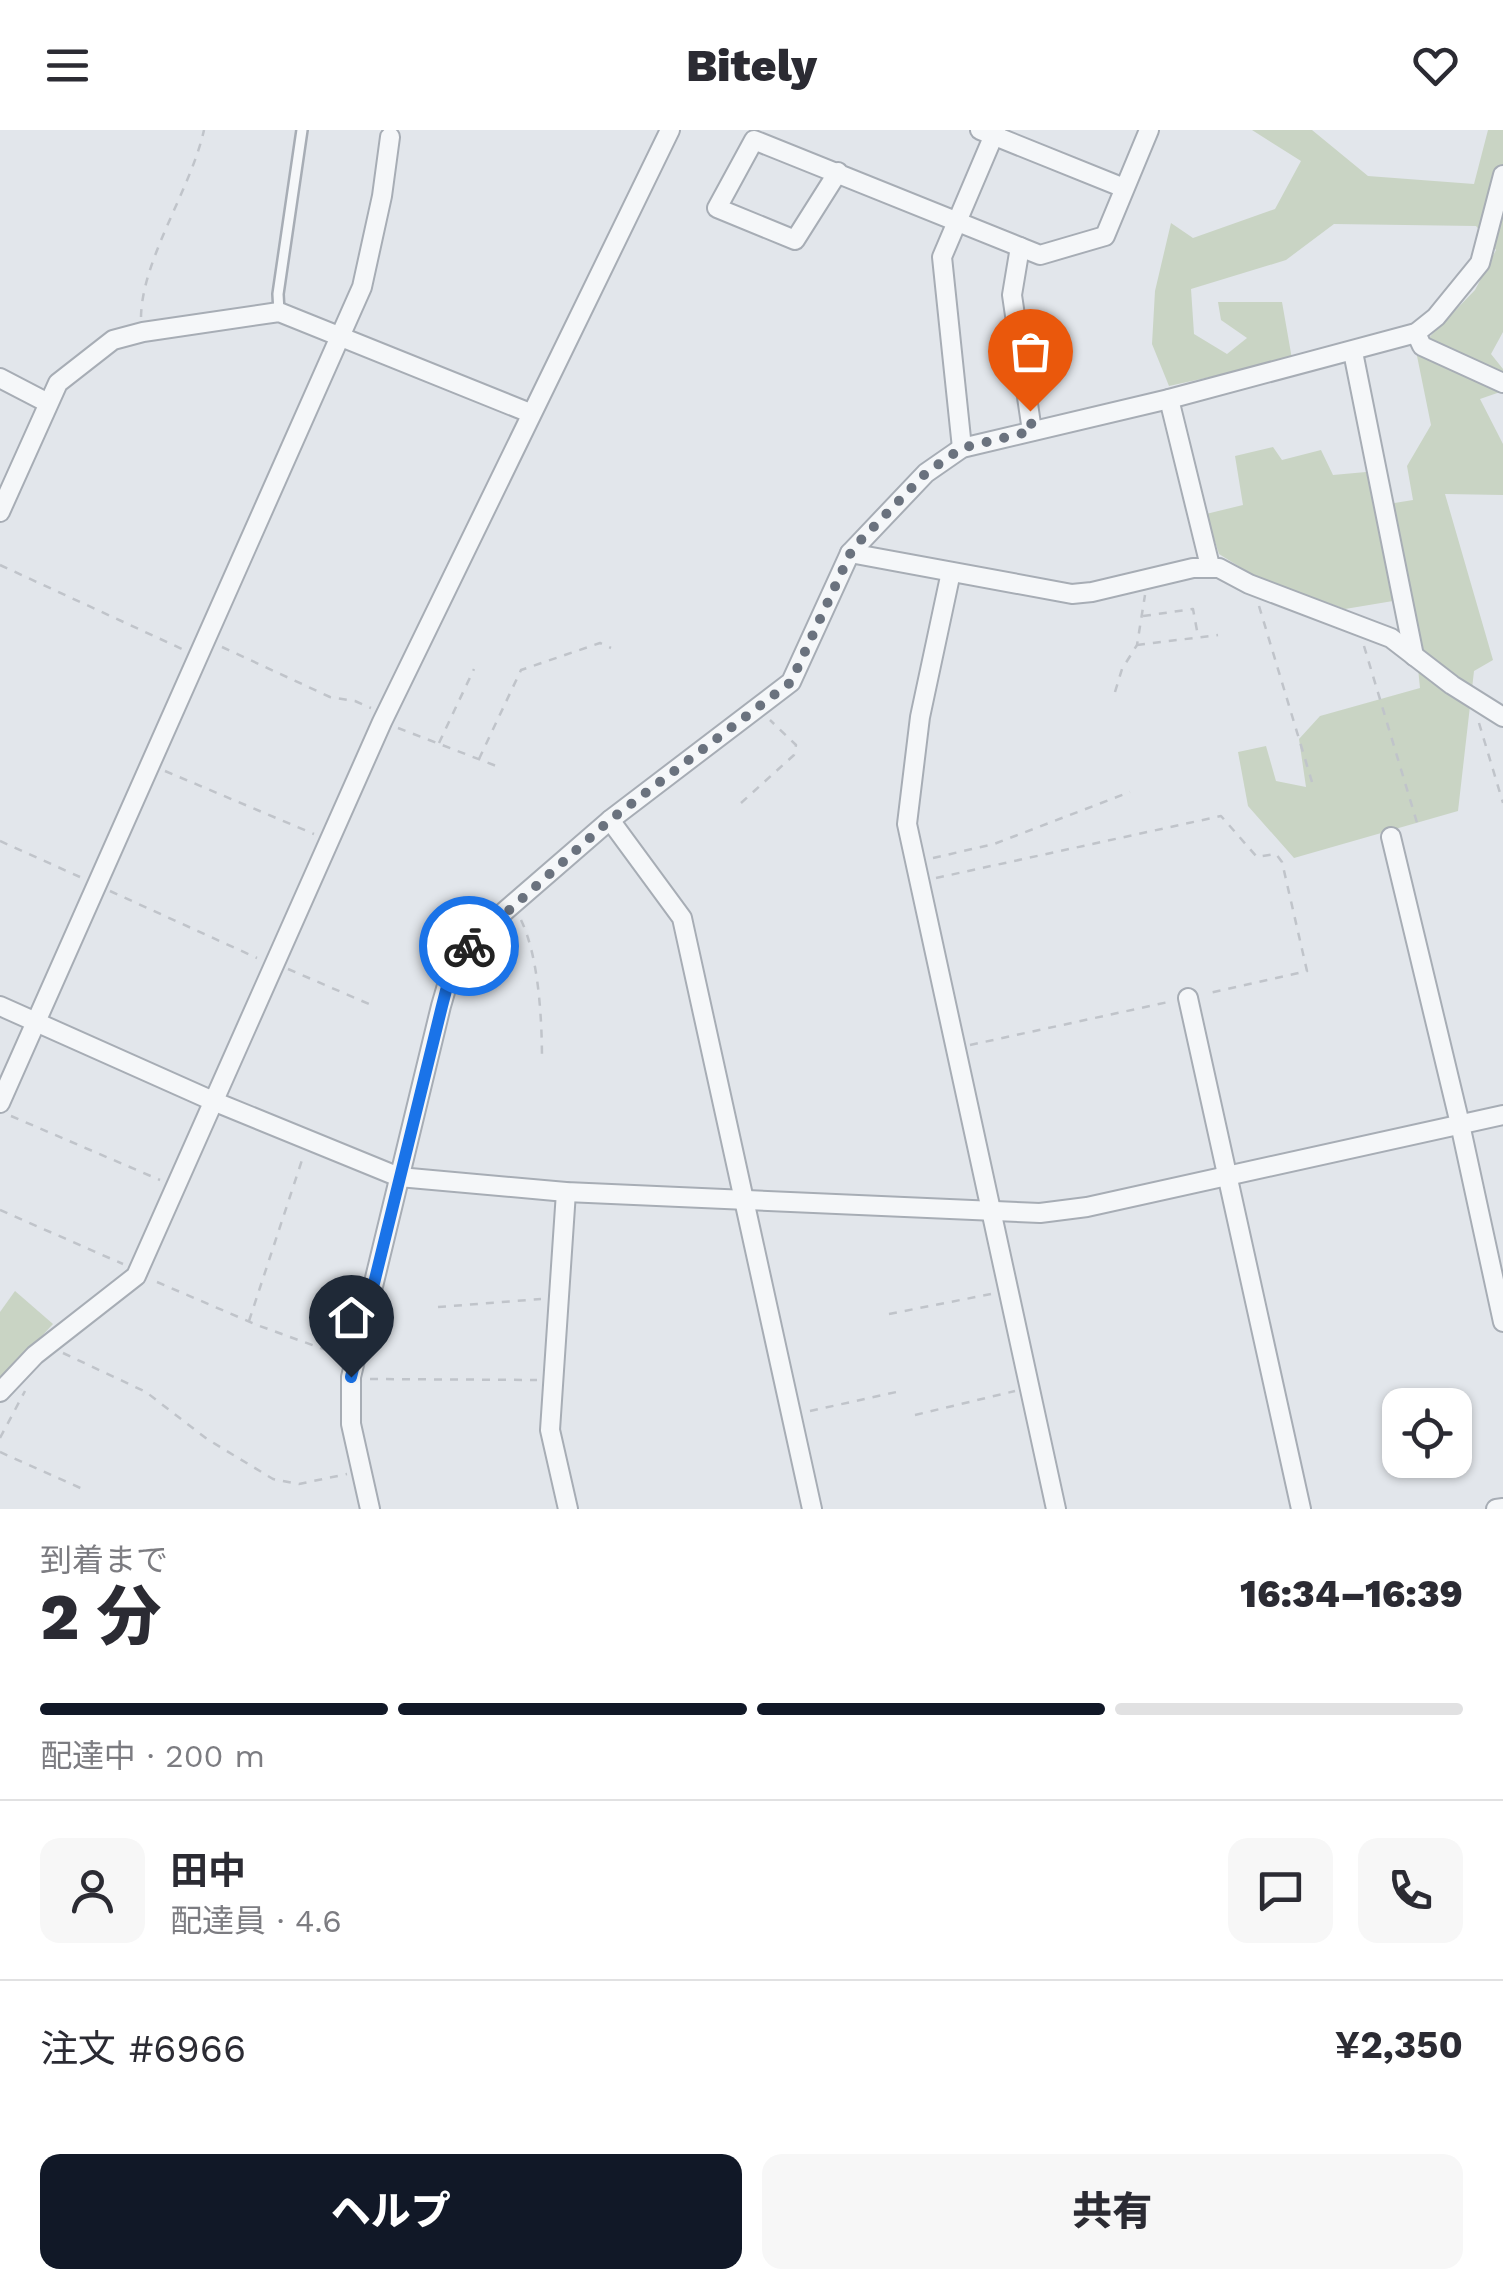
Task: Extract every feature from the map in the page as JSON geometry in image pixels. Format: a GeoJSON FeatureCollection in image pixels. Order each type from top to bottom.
{"type":"FeatureCollection","features":[{"type":"Feature","properties":{"kind":"street"},"geometry":{"type":"LineString","coordinates":[[0,1392],[46,1346],[136,1276],[384,718],[670,130]]}},
{"type":"Feature","properties":{"kind":"street"},"geometry":{"type":"LineString","coordinates":[[838,172],[795,240],[717,208],[754,140],[778,138],[838,172],[1040,255],[1105,236],[1149,130]]}},
{"type":"Feature","properties":{"kind":"street"},"geometry":{"type":"LineString","coordinates":[[962,448],[942,256],[990,132],[1124,188]]}},
{"type":"Feature","properties":{"kind":"street"},"geometry":{"type":"LineString","coordinates":[[0,1107],[197,656],[342,337],[362,287],[382,196],[390,133]]}},
{"type":"Feature","properties":{"kind":"street"},"geometry":{"type":"LineString","coordinates":[[370,1509],[351,1424],[353,1366],[450,975],[462,954],[511,905],[610,820],[791,682],[850,554],[926,473],[962,448],[1416,333],[1436,317],[1480,262],[1503,175]]}},
{"type":"Feature","properties":{"kind":"street"},"geometry":{"type":"LineString","coordinates":[[1020,247],[1012,295],[1032,431]]}},
{"type":"Feature","properties":{"kind":"street"},"geometry":{"type":"LineString","coordinates":[[0,512],[58,383],[113,340],[143,332],[278,312],[530,414]]}},
{"type":"Feature","properties":{"kind":"street"},"geometry":{"type":"LineString","coordinates":[[1416,333],[1422,346],[1503,382]]}},
{"type":"Feature","properties":{"kind":"street"},"geometry":{"type":"LineString","coordinates":[[1353,352],[1414,656]]}},
{"type":"Feature","properties":{"kind":"street"},"geometry":{"type":"LineString","coordinates":[[0,378],[48,403]]}},
{"type":"Feature","properties":{"kind":"street"},"geometry":{"type":"LineString","coordinates":[[1169,398],[1210,566]]}},
{"type":"Feature","properties":{"kind":"street"},"geometry":{"type":"LineString","coordinates":[[850,554],[1072,594],[1210,566],[1391,638],[1503,717]]}},
{"type":"Feature","properties":{"kind":"street"},"geometry":{"type":"LineString","coordinates":[[951,572],[920,717],[908,824],[1056,1509]]}},
{"type":"Feature","properties":{"kind":"street"},"geometry":{"type":"LineString","coordinates":[[610,820],[682,918],[812,1509]]}},
{"type":"Feature","properties":{"kind":"street"},"geometry":{"type":"LineString","coordinates":[[1391,837],[1503,1322]]}},
{"type":"Feature","properties":{"kind":"street"},"geometry":{"type":"LineString","coordinates":[[1188,998],[1301,1509]]}},
{"type":"Feature","properties":{"kind":"street"},"geometry":{"type":"LineString","coordinates":[[0,1006],[399,1178],[566,1192],[1040,1213],[1087,1207],[1503,1115]]}},
{"type":"Feature","properties":{"kind":"street"},"geometry":{"type":"LineString","coordinates":[[566,1192],[550,1430],[568,1509]]}},
{"type":"Feature","properties":{"kind":"lane"},"geometry":{"type":"LineString","coordinates":[[278,312],[302,130]]}},
{"type":"Feature","properties":{"kind":"path"},"geometry":{"type":"LineString","coordinates":[[143,332],[141,304],[204,130]]}},
{"type":"Feature","properties":{"kind":"path"},"geometry":{"type":"LineString","coordinates":[[0,565],[197,656]]}},
{"type":"Feature","properties":{"kind":"path"},"geometry":{"type":"LineString","coordinates":[[1116,692],[1122,669],[1137,645],[1146,581]]}},
{"type":"Feature","properties":{"kind":"path"},"geometry":{"type":"LineString","coordinates":[[1255,586],[1312,782]]}},
{"type":"Feature","properties":{"kind":"path"},"geometry":{"type":"LineString","coordinates":[[1142,616],[1193,609],[1198,637]]}},
{"type":"Feature","properties":{"kind":"path"},"geometry":{"type":"LineString","coordinates":[[1362,629],[1418,826]]}},
{"type":"Feature","properties":{"kind":"path"},"geometry":{"type":"LineString","coordinates":[[1137,645],[1218,634]]}},
{"type":"Feature","properties":{"kind":"path"},"geometry":{"type":"LineString","coordinates":[[206,636],[330,698],[356,701],[438,743],[499,767]]}},
{"type":"Feature","properties":{"kind":"path"},"geometry":{"type":"LineString","coordinates":[[479,759],[520,670],[600,643],[611,648]]}},
{"type":"Feature","properties":{"kind":"path"},"geometry":{"type":"LineString","coordinates":[[438,743],[474,669]]}},
{"type":"Feature","properties":{"kind":"path"},"geometry":{"type":"LineString","coordinates":[[1480,704],[1478,717],[1503,803]]}},
{"type":"Feature","properties":{"kind":"path"},"geometry":{"type":"LineString","coordinates":[[741,804],[796,750],[792,740],[757,707]]}},
{"type":"Feature","properties":{"kind":"path"},"geometry":{"type":"LineString","coordinates":[[150,763],[290,827],[330,839]]}},
{"type":"Feature","properties":{"kind":"path"},"geometry":{"type":"LineString","coordinates":[[918,872],[1130,792]]}},
{"type":"Feature","properties":{"kind":"path"},"geometry":{"type":"LineString","coordinates":[[918,872],[1221,816],[1257,858],[1276,854],[1282,862],[1307,972],[954,1049]]}},
{"type":"Feature","properties":{"kind":"path"},"geometry":{"type":"LineString","coordinates":[[0,841],[245,955],[274,963],[369,1004]]}},
{"type":"Feature","properties":{"kind":"path"},"geometry":{"type":"LineString","coordinates":[[511,905],[525,929],[531,956],[542,1024],[542,1061]]}},
{"type":"Feature","properties":{"kind":"path"},"geometry":{"type":"LineString","coordinates":[[0,1107],[175,1187]]}},
{"type":"Feature","properties":{"kind":"path"},"geometry":{"type":"LineString","coordinates":[[249,1322],[303,1157]]}},
{"type":"Feature","properties":{"kind":"path"},"geometry":{"type":"LineString","coordinates":[[0,1210],[138,1271]]}},
{"type":"Feature","properties":{"kind":"path"},"geometry":{"type":"LineString","coordinates":[[157,1282],[353,1366],[365,1379],[553,1380]]}},
{"type":"Feature","properties":{"kind":"path"},"geometry":{"type":"LineString","coordinates":[[889,1314],[953,1304],[1007,1289]]}},
{"type":"Feature","properties":{"kind":"path"},"geometry":{"type":"LineString","coordinates":[[438,1307],[558,1299]]}},
{"type":"Feature","properties":{"kind":"path"},"geometry":{"type":"LineString","coordinates":[[46,1346],[146,1392],[206,1439],[273,1479],[299,1484],[361,1471]]}},
{"type":"Feature","properties":{"kind":"path"},"geometry":{"type":"LineString","coordinates":[[914,1415],[1029,1388]]}},
{"type":"Feature","properties":{"kind":"path"},"geometry":{"type":"LineString","coordinates":[[0,1438],[26,1390]]}},
{"type":"Feature","properties":{"kind":"path"},"geometry":{"type":"LineString","coordinates":[[791,1412],[901,1392]]}},
{"type":"Feature","properties":{"kind":"path"},"geometry":{"type":"LineString","coordinates":[[0,1452],[87,1491]]}},
{"type":"Feature","properties":{"kind":"green space"},"geometry":{"type":"Polygon","coordinates":[[[1252,130],[1312,130],[1368,176],[1474,184],[1488,130],[1503,130],[1503,332],[1491,354],[1503,369],[1503,391],[1480,399],[1503,444],[1503,495],[1445,494],[1493,660],[1474,671],[1458,811],[1294,858],[1248,806],[1238,752],[1266,746],[1276,781],[1306,787],[1299,739],[1320,716],[1420,688],[1411,598],[1345,609],[1256,577],[1219,554],[1206,514],[1243,505],[1235,456],[1273,447],[1282,460],[1321,450],[1333,475],[1366,472],[1376,506],[1413,500],[1407,466],[1431,425],[1416,351],[1475,290],[1496,250],[1476,226],[1334,224],[1286,260],[1191,289],[1194,334],[1227,354],[1247,338],[1221,320],[1218,302],[1282,302],[1292,359],[1169,386],[1152,344],[1155,291],[1171,223],[1193,238],[1275,209],[1301,161],[1252,130]]]}},
{"type":"Feature","properties":{"kind":"green space"},"geometry":{"type":"Polygon","coordinates":[[[15,1291],[53,1324],[0,1381],[0,1312],[15,1291]]]}},
{"type":"Feature","properties":{"kind":"way so far"},"geometry":{"type":"LineString","coordinates":[[469,946],[507,908],[610,820],[791,682],[858,543],[926,473],[962,448],[1032,431],[1030,411]]}},
{"type":"Feature","properties":{"kind":"route"},"geometry":{"type":"LineString","coordinates":[[351,1377],[450,975],[469,946]]}}]}
